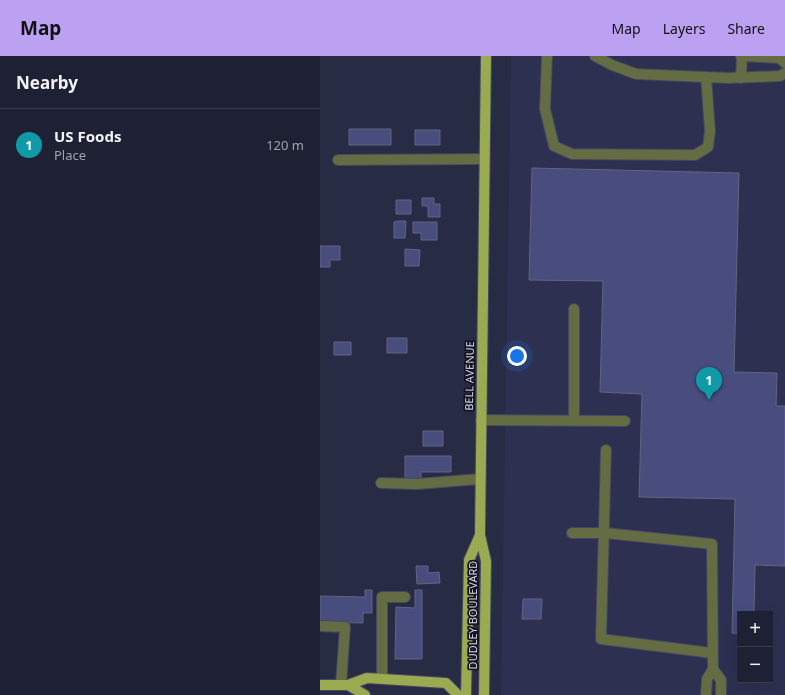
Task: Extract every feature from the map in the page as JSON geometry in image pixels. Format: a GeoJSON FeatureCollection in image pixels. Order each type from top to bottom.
{"type":"FeatureCollection","features":[{"type":"Feature","properties":{"kind":"main road","name":"BELL AVENUE"},"geometry":{"type":"LineString","coordinates":[[466,695],[469,560],[480,535],[486,56]]}},
{"type":"Feature","properties":{"kind":"main road","name":"DUDLEY BOULEVARD"},"geometry":{"type":"LineString","coordinates":[[480,535],[486,561],[484,695]]}},
{"type":"Feature","properties":{"kind":"main road"},"geometry":{"type":"LineString","coordinates":[[320,685],[345,685],[367,678],[446,683],[458,695],[462,695]]}},
{"type":"Feature","properties":{"kind":"main road"},"geometry":{"type":"LineString","coordinates":[[345,685],[364,695]]}},
{"type":"Feature","properties":{"kind":"lane"},"geometry":{"type":"LineString","coordinates":[[547,56],[545,109],[554,146],[572,154],[695,155],[708,147],[710,131],[706,77]]}},
{"type":"Feature","properties":{"kind":"lane"},"geometry":{"type":"LineString","coordinates":[[595,56],[612,65],[636,74],[741,78],[780,76],[785,72]]}},
{"type":"Feature","properties":{"kind":"lane"},"geometry":{"type":"LineString","coordinates":[[741,78],[742,56],[778,58],[785,63]]}},
{"type":"Feature","properties":{"kind":"lane"},"geometry":{"type":"LineString","coordinates":[[338,160],[484,160]]}},
{"type":"Feature","properties":{"kind":"lane"},"geometry":{"type":"LineString","coordinates":[[574,309],[574,420]]}},
{"type":"Feature","properties":{"kind":"lane"},"geometry":{"type":"LineString","coordinates":[[481,420],[625,421]]}},
{"type":"Feature","properties":{"kind":"lane"},"geometry":{"type":"LineString","coordinates":[[606,450],[601,639],[712,653]]}},
{"type":"Feature","properties":{"kind":"lane"},"geometry":{"type":"LineString","coordinates":[[381,483],[417,484],[480,479]]}},
{"type":"Feature","properties":{"kind":"lane"},"geometry":{"type":"LineString","coordinates":[[572,533],[605,533],[712,544],[712,653],[713,669],[721,680],[721,695]]}},
{"type":"Feature","properties":{"kind":"lane"},"geometry":{"type":"LineString","coordinates":[[382,679],[382,597],[404,597]]}},
{"type":"Feature","properties":{"kind":"lane"},"geometry":{"type":"LineString","coordinates":[[320,626],[345,627],[345,685]]}},
{"type":"Feature","properties":{"kind":"lane"},"geometry":{"type":"LineString","coordinates":[[706,695],[707,679],[713,669]]}},
{"type":"Feature","properties":{"kind":"shaded area"},"geometry":{"type":"Polygon","coordinates":[[[511,56],[785,56],[785,695],[501,695],[511,56]]]}},
{"type":"Feature","properties":{"kind":"building"},"geometry":{"type":"Polygon","coordinates":[[[349,129],[391,129],[391,145],[349,145],[349,129]]]}},
{"type":"Feature","properties":{"kind":"building"},"geometry":{"type":"Polygon","coordinates":[[[415,130],[440,130],[440,145],[415,145],[415,130]]]}},
{"type":"Feature","properties":{"kind":"building"},"geometry":{"type":"Polygon","coordinates":[[[532,168],[739,173],[734,372],[777,373],[776,406],[785,406],[785,566],[755,565],[754,611],[737,611],[737,634],[732,633],[735,499],[639,497],[642,394],[600,392],[603,281],[529,280],[532,168]]]}},
{"type":"Feature","properties":{"kind":"building"},"geometry":{"type":"Polygon","coordinates":[[[422,198],[434,198],[434,204],[440,204],[440,217],[428,217],[428,206],[422,206],[422,198]]]}},
{"type":"Feature","properties":{"kind":"building"},"geometry":{"type":"Polygon","coordinates":[[[396,200],[411,200],[411,214],[396,214],[396,200]]]}},
{"type":"Feature","properties":{"kind":"building"},"geometry":{"type":"Polygon","coordinates":[[[406,221],[405,238],[394,238],[394,222],[406,221]]]}},
{"type":"Feature","properties":{"kind":"building"},"geometry":{"type":"Polygon","coordinates":[[[413,222],[437,222],[437,240],[421,240],[421,233],[413,233],[413,222]]]}},
{"type":"Feature","properties":{"kind":"building"},"geometry":{"type":"Polygon","coordinates":[[[320,246],[340,246],[340,260],[330,260],[330,267],[320,267],[320,246]]]}},
{"type":"Feature","properties":{"kind":"building"},"geometry":{"type":"Polygon","coordinates":[[[405,249],[420,250],[419,266],[405,266],[405,249]]]}},
{"type":"Feature","properties":{"kind":"building"},"geometry":{"type":"Polygon","coordinates":[[[387,338],[407,338],[407,353],[387,353],[387,338]]]}},
{"type":"Feature","properties":{"kind":"building"},"geometry":{"type":"Polygon","coordinates":[[[334,342],[351,342],[351,355],[334,355],[334,342]]]}},
{"type":"Feature","properties":{"kind":"building"},"geometry":{"type":"Polygon","coordinates":[[[423,431],[443,431],[443,446],[423,446],[423,431]]]}},
{"type":"Feature","properties":{"kind":"building"},"geometry":{"type":"Polygon","coordinates":[[[405,456],[451,456],[451,472],[421,472],[421,481],[405,481],[405,456]]]}},
{"type":"Feature","properties":{"kind":"building"},"geometry":{"type":"Polygon","coordinates":[[[416,566],[428,566],[428,573],[439,572],[440,583],[417,584],[416,566]]]}},
{"type":"Feature","properties":{"kind":"building"},"geometry":{"type":"Polygon","coordinates":[[[365,590],[372,590],[372,613],[363,613],[363,623],[320,622],[320,596],[365,597],[365,590]]]}},
{"type":"Feature","properties":{"kind":"building"},"geometry":{"type":"Polygon","coordinates":[[[415,590],[422,590],[422,659],[395,659],[396,607],[415,608],[415,590]]]}},
{"type":"Feature","properties":{"kind":"building"},"geometry":{"type":"Polygon","coordinates":[[[523,599],[542,599],[541,619],[522,619],[523,599]]]}},
{"type":"Feature","properties":{"kind":"place","name":"US Foods"},"geometry":{"type":"Point","coordinates":[709,400]}}]}
